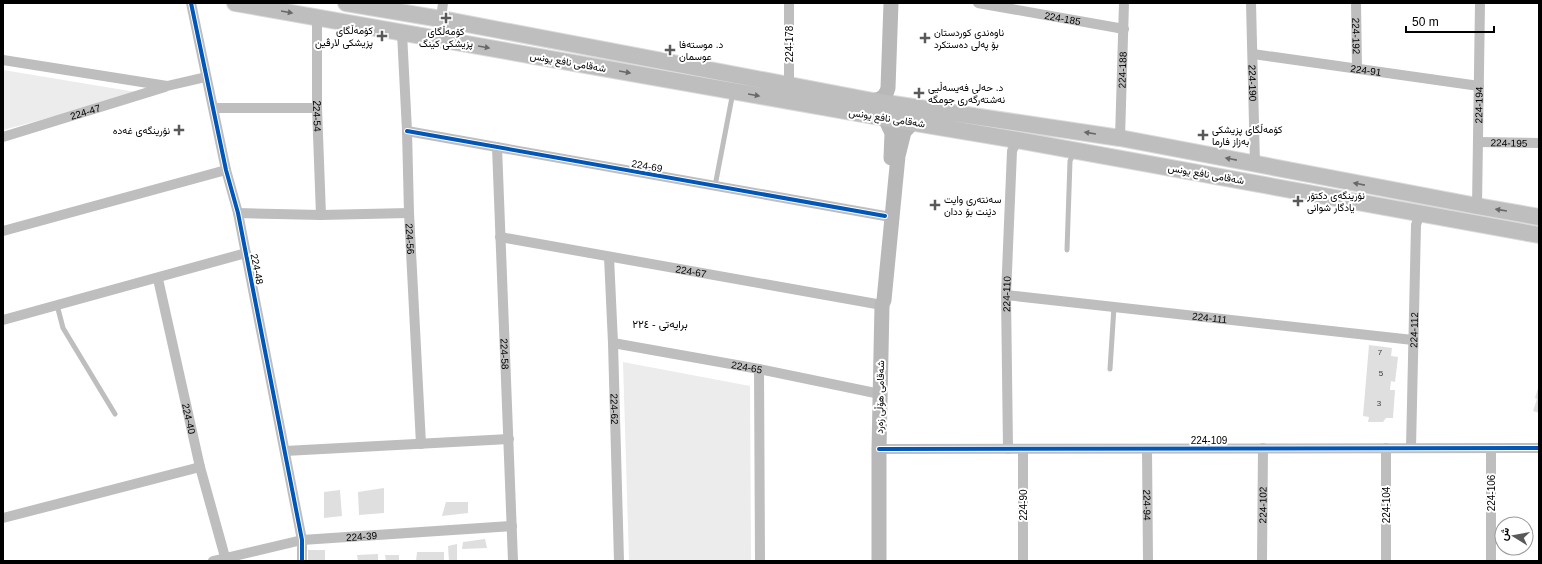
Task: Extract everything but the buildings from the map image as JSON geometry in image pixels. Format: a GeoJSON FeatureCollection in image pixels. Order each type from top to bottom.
{"type":"FeatureCollection","features":[{"type":"Feature","properties":{"kind":"main road","name":"شەقامی نافع یونس"},"geometry":{"type":"LineString","coordinates":[[235,3],[1074,150],[1537,235]]}},
{"type":"Feature","properties":{"kind":"main road","name":"شەقامی نافع یونس"},"geometry":{"type":"LineString","coordinates":[[351,3],[873,101],[1120,138],[1539,217]]}},
{"type":"Feature","properties":{"kind":"main road"},"geometry":{"type":"LineString","coordinates":[[526,35],[527,55]]}},
{"type":"Feature","properties":{"kind":"street","name":"224-48"},"geometry":{"type":"LineString","coordinates":[[191,3],[226,170],[238,213],[246,253],[302,540],[302,561]]}},
{"type":"Feature","properties":{"kind":"street"},"geometry":{"type":"LineString","coordinates":[[441,19],[443,3]]}},
{"type":"Feature","properties":{"kind":"street","name":"224-178"},"geometry":{"type":"LineString","coordinates":[[789,3],[789,85]]}},
{"type":"Feature","properties":{"kind":"street"},"geometry":{"type":"LineString","coordinates":[[873,101],[883,97],[887,93],[888,88],[891,3]]}},
{"type":"Feature","properties":{"kind":"street","name":"224-185"},"geometry":{"type":"LineString","coordinates":[[978,3],[1000,5],[1124,29]]}},
{"type":"Feature","properties":{"kind":"street","name":"224-188"},"geometry":{"type":"LineString","coordinates":[[1120,138],[1124,3]]}},
{"type":"Feature","properties":{"kind":"street","name":"224-190"},"geometry":{"type":"LineString","coordinates":[[1251,3],[1255,164]]}},
{"type":"Feature","properties":{"kind":"street","name":"224-192"},"geometry":{"type":"LineString","coordinates":[[1356,3],[1357,69]]}},
{"type":"Feature","properties":{"kind":"street","name":"224-194"},"geometry":{"type":"LineString","coordinates":[[1477,206],[1480,3]]}},
{"type":"Feature","properties":{"kind":"street","name":"224-54"},"geometry":{"type":"LineString","coordinates":[[316,18],[316,108],[321,215]]}},
{"type":"Feature","properties":{"kind":"street","name":"224-56"},"geometry":{"type":"LineString","coordinates":[[402,33],[409,213],[421,444]]}},
{"type":"Feature","properties":{"kind":"street","name":"224-91"},"geometry":{"type":"LineString","coordinates":[[1253,54],[1479,86]]}},
{"type":"Feature","properties":{"kind":"street"},"geometry":{"type":"LineString","coordinates":[[3,60],[167,86]]}},
{"type":"Feature","properties":{"kind":"street","name":"224-47"},"geometry":{"type":"LineString","coordinates":[[3,137],[167,86],[206,77]]}},
{"type":"Feature","properties":{"kind":"street"},"geometry":{"type":"LineString","coordinates":[[888,88],[894,99],[904,105]]}},
{"type":"Feature","properties":{"kind":"street"},"geometry":{"type":"LineString","coordinates":[[214,108],[316,108]]}},
{"type":"Feature","properties":{"kind":"street","name":"شەقامی هۆڵی زەرد"},"geometry":{"type":"LineString","coordinates":[[882,305],[879,300],[884,216],[892,133],[885,118]]}},
{"type":"Feature","properties":{"kind":"street","name":"شەقامی هۆڵی زەرد"},"geometry":{"type":"LineString","coordinates":[[879,561],[879,449],[882,305],[884,300],[898,156],[904,132],[913,122]]}},
{"type":"Feature","properties":{"kind":"street","name":"224-69"},"geometry":{"type":"LineString","coordinates":[[407,131],[884,216]]}},
{"type":"Feature","properties":{"kind":"street","name":"224-110"},"geometry":{"type":"LineString","coordinates":[[1008,449],[1006,296],[1012,151],[1017,140]]}},
{"type":"Feature","properties":{"kind":"street","name":"224-195"},"geometry":{"type":"LineString","coordinates":[[1478,142],[1539,143]]}},
{"type":"Feature","properties":{"kind":"street","name":"224-58"},"geometry":{"type":"LineString","coordinates":[[497,147],[513,561]]}},
{"type":"Feature","properties":{"kind":"street"},"geometry":{"type":"LineString","coordinates":[[3,231],[226,170]]}},
{"type":"Feature","properties":{"kind":"street"},"geometry":{"type":"LineString","coordinates":[[238,213],[321,215],[409,213]]}},
{"type":"Feature","properties":{"kind":"street","name":"224-112"},"geometry":{"type":"LineString","coordinates":[[1411,448],[1416,225],[1420,213]]}},
{"type":"Feature","properties":{"kind":"street","name":"224-67"},"geometry":{"type":"LineString","coordinates":[[500,237],[882,305]]}},
{"type":"Feature","properties":{"kind":"street"},"geometry":{"type":"LineString","coordinates":[[3,320],[158,279],[246,253]]}},
{"type":"Feature","properties":{"kind":"street","name":"224-62"},"geometry":{"type":"LineString","coordinates":[[609,256],[619,561]]}},
{"type":"Feature","properties":{"kind":"street","name":"224-40"},"geometry":{"type":"LineString","coordinates":[[158,279],[200,467],[225,557]]}},
{"type":"Feature","properties":{"kind":"street","name":"224-111"},"geometry":{"type":"LineString","coordinates":[[1006,296],[1413,340]]}},
{"type":"Feature","properties":{"kind":"street","name":"224-65"},"geometry":{"type":"LineString","coordinates":[[613,343],[759,369],[880,394]]}},
{"type":"Feature","properties":{"kind":"street"},"geometry":{"type":"LineString","coordinates":[[759,369],[760,561]]}},
{"type":"Feature","properties":{"kind":"street"},"geometry":{"type":"LineString","coordinates":[[285,451],[508,439]]}},
{"type":"Feature","properties":{"kind":"street","name":"224-102"},"geometry":{"type":"LineString","coordinates":[[1262,561],[1263,448]]}},
{"type":"Feature","properties":{"kind":"street","name":"224-104"},"geometry":{"type":"LineString","coordinates":[[1386,448],[1386,561]]}},
{"type":"Feature","properties":{"kind":"street","name":"224-106"},"geometry":{"type":"LineString","coordinates":[[1491,448],[1491,561]]}},
{"type":"Feature","properties":{"kind":"street","name":"224-109"},"geometry":{"type":"LineString","coordinates":[[879,449],[1539,448]]}},
{"type":"Feature","properties":{"kind":"street","name":"224-90"},"geometry":{"type":"LineString","coordinates":[[1023,449],[1023,561]]}},
{"type":"Feature","properties":{"kind":"street","name":"224-94"},"geometry":{"type":"LineString","coordinates":[[1147,449],[1148,561]]}},
{"type":"Feature","properties":{"kind":"street"},"geometry":{"type":"LineString","coordinates":[[3,518],[200,467]]}},
{"type":"Feature","properties":{"kind":"street","name":"224-39"},"geometry":{"type":"LineString","coordinates":[[213,561],[302,540],[512,526]]}},
{"type":"Feature","properties":{"kind":"lane"},"geometry":{"type":"LineString","coordinates":[[715,186],[733,91]]}},
{"type":"Feature","properties":{"kind":"lane"},"geometry":{"type":"LineString","coordinates":[[1067,250],[1070,162],[1074,150]]}},
{"type":"Feature","properties":{"kind":"lane"},"geometry":{"type":"LineString","coordinates":[[57,305],[63,328],[115,414]]}},
{"type":"Feature","properties":{"kind":"lane"},"geometry":{"type":"LineString","coordinates":[[1110,369],[1114,307]]}},
{"type":"Feature","properties":{"kind":"shaded area"},"geometry":{"type":"Polygon","coordinates":[[[3,70],[142,93],[3,130],[3,70]]]}},
{"type":"Feature","properties":{"kind":"shaded area"},"geometry":{"type":"Polygon","coordinates":[[[623,362],[750,386],[751,561],[629,561],[623,362]]]}},
{"type":"Feature","properties":{"kind":"cycle path"},"geometry":{"type":"LineString","coordinates":[[191,3],[226,170],[238,213],[302,540],[302,561]]}},
{"type":"Feature","properties":{"kind":"cycle path"},"geometry":{"type":"LineString","coordinates":[[407,131],[885,216]]}},
{"type":"Feature","properties":{"kind":"cycle path"},"geometry":{"type":"LineString","coordinates":[[879,449],[1539,448]]}},
{"type":"Feature","properties":{"kind":"place","name":"کۆمەڵگای پزیشکی کینگ"},"geometry":{"type":"Point","coordinates":[446,18]}},
{"type":"Feature","properties":{"kind":"place","name":"کۆمەڵگای پزیشکی لارڤین"},"geometry":{"type":"Point","coordinates":[382,36]}},
{"type":"Feature","properties":{"kind":"place","name":"ناوەندی کوردستان بۆ پەلی دەستکرد"},"geometry":{"type":"Point","coordinates":[925,38]}},
{"type":"Feature","properties":{"kind":"place","name":"د. موستەفا عوسمان"},"geometry":{"type":"Point","coordinates":[670,50]}},
{"type":"Feature","properties":{"kind":"place","name":"د. حەلی فەیسەڵیی نەشتەرگەری جومگە"},"geometry":{"type":"Point","coordinates":[919,93]}},
{"type":"Feature","properties":{"kind":"place","name":"نۆرینگەی غەدە"},"geometry":{"type":"Point","coordinates":[179,130]}},
{"type":"Feature","properties":{"kind":"place","name":"کۆمەڵگای پزیشکی بەزاز فارما"},"geometry":{"type":"Point","coordinates":[1203,135]}},
{"type":"Feature","properties":{"kind":"place","name":"نۆرینگەی دکتۆر یادگار شوانی"},"geometry":{"type":"Point","coordinates":[1298,201]}},
{"type":"Feature","properties":{"kind":"place","name":"سەنتەری وایت دێنت بۆ ددان"},"geometry":{"type":"Point","coordinates":[935,205]}},
{"type":"Feature","properties":{"kind":"district","name":"برایەتی - ٢٢٤"},"geometry":{"type":"Point","coordinates":[660,324]}}]}
